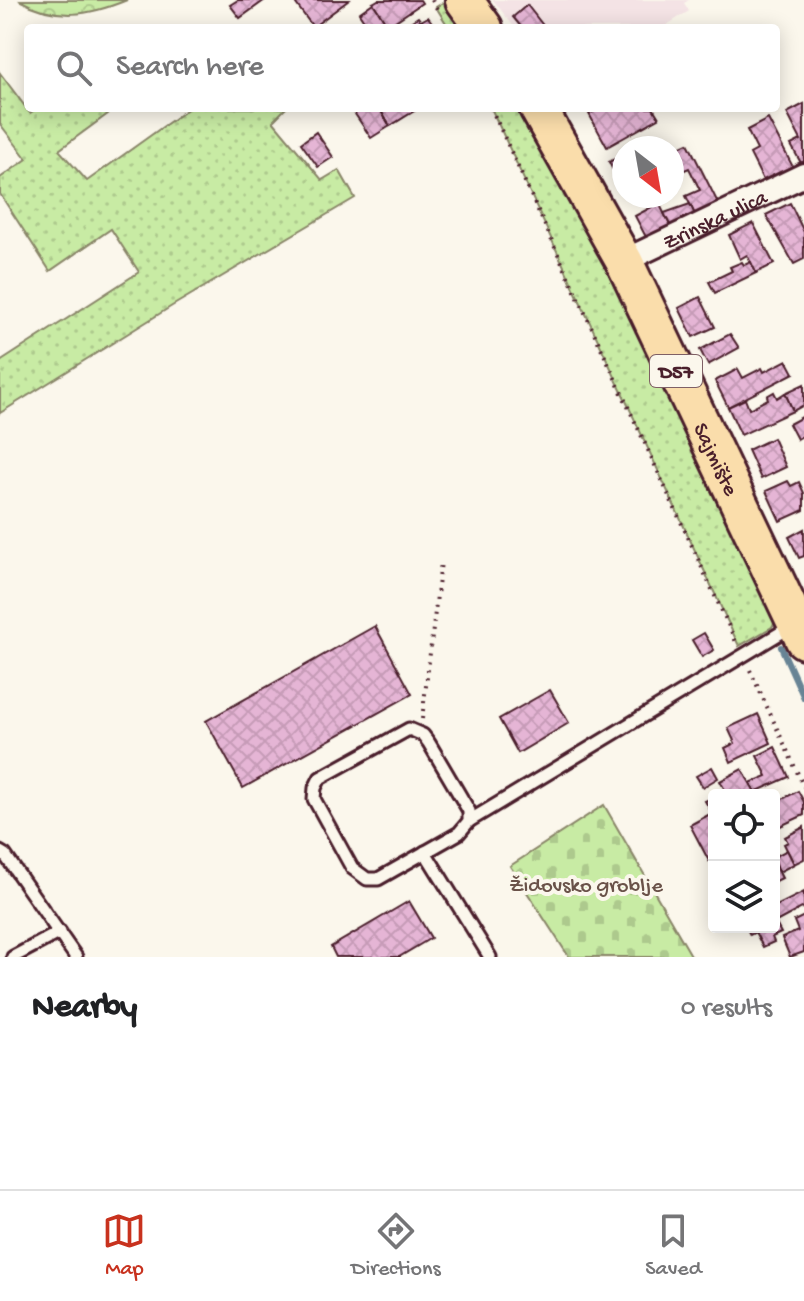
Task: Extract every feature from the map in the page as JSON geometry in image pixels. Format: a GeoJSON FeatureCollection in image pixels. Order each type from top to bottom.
{"type":"FeatureCollection","features":[{"type":"Feature","properties":{"kind":"main road","name":"Sajmište"},"geometry":{"type":"LineString","coordinates":[[540,112],[624,261],[800,632]]}},
{"type":"Feature","properties":{"kind":"street","name":"Zrinska ulica"},"geometry":{"type":"LineString","coordinates":[[624,261],[804,175]]}},
{"type":"Feature","properties":{"kind":"lane"},"geometry":{"type":"LineString","coordinates":[[469,821],[469,811],[429,743],[420,733],[409,729],[320,778],[315,788],[314,799],[352,868],[367,879],[378,879],[459,833],[469,821],[743,656],[800,632]]}},
{"type":"Feature","properties":{"kind":"lane"},"geometry":{"type":"LineString","coordinates":[[0,852],[76,957]]}},
{"type":"Feature","properties":{"kind":"lane"},"geometry":{"type":"LineString","coordinates":[[425,852],[487,956]]}},
{"type":"Feature","properties":{"kind":"lane"},"geometry":{"type":"LineString","coordinates":[[13,957],[60,932]]}},
{"type":"Feature","properties":{"kind":"path"},"geometry":{"type":"LineString","coordinates":[[493,112],[804,787]]}},
{"type":"Feature","properties":{"kind":"path"},"geometry":{"type":"LineString","coordinates":[[420,733],[441,562]]}},
{"type":"Feature","properties":{"kind":"shaded area"},"geometry":{"type":"Polygon","coordinates":[[[493,0],[689,0],[684,3],[689,11],[668,24],[512,24],[493,0]]]}},
{"type":"Feature","properties":{"kind":"green space"},"geometry":{"type":"Polygon","coordinates":[[[19,0],[127,0],[99,10],[73,14],[46,11],[19,0]]]}},
{"type":"Feature","properties":{"kind":"green space"},"geometry":{"type":"Polygon","coordinates":[[[447,0],[466,24],[447,24],[436,7],[447,0]]]}},
{"type":"Feature","properties":{"kind":"green space"},"geometry":{"type":"Polygon","coordinates":[[[0,73],[24,105],[24,112],[111,112],[59,150],[87,181],[183,112],[282,112],[273,121],[322,180],[339,170],[355,198],[172,306],[0,413],[0,362],[139,272],[111,229],[50,271],[0,194],[0,178],[27,159],[0,124],[0,73]]]}},
{"type":"Feature","properties":{"kind":"green space"},"geometry":{"type":"Polygon","coordinates":[[[493,112],[524,112],[563,174],[778,616],[772,627],[739,646],[493,112]]]}},
{"type":"Feature","properties":{"kind":"green space","name":"Židovsko groblje"},"geometry":{"type":"Polygon","coordinates":[[[604,805],[692,957],[569,957],[510,866],[604,805]]]}},
{"type":"Feature","properties":{"kind":"building"},"geometry":{"type":"Polygon","coordinates":[[[238,0],[265,0],[240,18],[230,5],[238,0]]]}},
{"type":"Feature","properties":{"kind":"building"},"geometry":{"type":"Polygon","coordinates":[[[301,0],[349,0],[317,24],[311,24],[296,4],[301,0]]]}},
{"type":"Feature","properties":{"kind":"building"},"geometry":{"type":"Polygon","coordinates":[[[378,0],[420,0],[422,3],[387,24],[373,3],[378,0]]]}},
{"type":"Feature","properties":{"kind":"building"},"geometry":{"type":"Polygon","coordinates":[[[373,3],[387,24],[366,24],[359,13],[373,3]]]}},
{"type":"Feature","properties":{"kind":"building"},"geometry":{"type":"Polygon","coordinates":[[[527,5],[542,24],[519,24],[513,17],[527,5]]]}},
{"type":"Feature","properties":{"kind":"building"},"geometry":{"type":"Polygon","coordinates":[[[418,17],[421,21],[428,17],[433,24],[407,24],[418,17]]]}},
{"type":"Feature","properties":{"kind":"building"},"geometry":{"type":"Polygon","coordinates":[[[804,104],[804,161],[801,163],[791,145],[801,140],[787,113],[804,104]]]}},
{"type":"Feature","properties":{"kind":"building"},"geometry":{"type":"Polygon","coordinates":[[[354,112],[381,112],[390,126],[371,138],[354,112]]]}},
{"type":"Feature","properties":{"kind":"building"},"geometry":{"type":"Polygon","coordinates":[[[382,112],[413,112],[390,126],[382,112]]]}},
{"type":"Feature","properties":{"kind":"building"},"geometry":{"type":"Polygon","coordinates":[[[655,112],[659,118],[627,136],[612,136],[612,144],[607,147],[589,114],[655,112]]]}},
{"type":"Feature","properties":{"kind":"building"},"geometry":{"type":"Polygon","coordinates":[[[768,119],[794,169],[765,184],[750,154],[757,150],[747,130],[768,119]]]}},
{"type":"Feature","properties":{"kind":"building"},"geometry":{"type":"Polygon","coordinates":[[[316,132],[333,157],[318,167],[301,143],[316,132]]]}},
{"type":"Feature","properties":{"kind":"building"},"geometry":{"type":"Polygon","coordinates":[[[688,143],[719,205],[696,217],[686,196],[700,190],[689,168],[684,170],[684,145],[688,143]]]}},
{"type":"Feature","properties":{"kind":"building"},"geometry":{"type":"Polygon","coordinates":[[[790,203],[804,232],[804,259],[794,264],[766,215],[790,203]]]}},
{"type":"Feature","properties":{"kind":"building"},"geometry":{"type":"Polygon","coordinates":[[[690,204],[696,217],[672,229],[664,213],[690,204]]]}},
{"type":"Feature","properties":{"kind":"building"},"geometry":{"type":"Polygon","coordinates":[[[650,208],[662,208],[672,229],[648,241],[635,216],[650,208]]]}},
{"type":"Feature","properties":{"kind":"building"},"geometry":{"type":"Polygon","coordinates":[[[753,223],[774,264],[756,273],[747,255],[740,259],[729,235],[753,223]]]}},
{"type":"Feature","properties":{"kind":"building"},"geometry":{"type":"Polygon","coordinates":[[[742,262],[744,265],[751,262],[756,273],[715,293],[709,282],[732,271],[730,267],[742,262]]]}},
{"type":"Feature","properties":{"kind":"building"},"geometry":{"type":"Polygon","coordinates":[[[700,297],[715,327],[693,337],[679,308],[700,297]]]}},
{"type":"Feature","properties":{"kind":"building"},"geometry":{"type":"Polygon","coordinates":[[[730,334],[739,348],[708,365],[700,350],[730,334]]]}},
{"type":"Feature","properties":{"kind":"building"},"geometry":{"type":"Polygon","coordinates":[[[787,360],[794,373],[728,407],[715,381],[738,369],[743,378],[762,368],[764,372],[787,360]]]}},
{"type":"Feature","properties":{"kind":"building"},"geometry":{"type":"Polygon","coordinates":[[[804,384],[804,405],[793,411],[785,393],[804,384]]]}},
{"type":"Feature","properties":{"kind":"building"},"geometry":{"type":"Polygon","coordinates":[[[774,392],[777,398],[785,393],[793,411],[741,435],[728,407],[745,399],[749,409],[768,399],[767,396],[774,392]]]}},
{"type":"Feature","properties":{"kind":"building"},"geometry":{"type":"Polygon","coordinates":[[[804,416],[804,435],[797,439],[789,424],[804,416]]]}},
{"type":"Feature","properties":{"kind":"building"},"geometry":{"type":"Polygon","coordinates":[[[773,438],[786,467],[761,479],[748,450],[773,438]]]}},
{"type":"Feature","properties":{"kind":"building"},"geometry":{"type":"Polygon","coordinates":[[[788,481],[791,486],[799,482],[804,493],[804,510],[780,521],[766,491],[788,481]]]}},
{"type":"Feature","properties":{"kind":"building"},"geometry":{"type":"Polygon","coordinates":[[[804,529],[804,556],[799,558],[789,537],[804,529]]]}},
{"type":"Feature","properties":{"kind":"building"},"geometry":{"type":"Polygon","coordinates":[[[375,626],[412,694],[243,788],[206,721],[375,626]]]}},
{"type":"Feature","properties":{"kind":"building"},"geometry":{"type":"Polygon","coordinates":[[[704,633],[714,650],[702,657],[692,640],[704,633]]]}},
{"type":"Feature","properties":{"kind":"building"},"geometry":{"type":"Polygon","coordinates":[[[550,690],[569,723],[518,753],[499,719],[550,690]]]}},
{"type":"Feature","properties":{"kind":"building"},"geometry":{"type":"Polygon","coordinates":[[[758,714],[771,743],[731,762],[725,748],[735,743],[728,728],[758,714]]]}},
{"type":"Feature","properties":{"kind":"building"},"geometry":{"type":"Polygon","coordinates":[[[775,747],[789,777],[762,789],[753,789],[750,783],[767,776],[757,756],[775,747]]]}},
{"type":"Feature","properties":{"kind":"building"},"geometry":{"type":"Polygon","coordinates":[[[712,767],[718,778],[703,787],[696,776],[712,767]]]}},
{"type":"Feature","properties":{"kind":"building"},"geometry":{"type":"Polygon","coordinates":[[[742,769],[753,789],[724,789],[720,781],[742,769]]]}},
{"type":"Feature","properties":{"kind":"building"},"geometry":{"type":"Polygon","coordinates":[[[798,791],[804,802],[804,815],[780,826],[780,800],[798,791]]]}},
{"type":"Feature","properties":{"kind":"building"},"geometry":{"type":"Polygon","coordinates":[[[708,815],[708,859],[690,825],[708,815]]]}},
{"type":"Feature","properties":{"kind":"building"},"geometry":{"type":"Polygon","coordinates":[[[804,827],[804,859],[794,864],[784,844],[788,842],[785,837],[804,827]]]}},
{"type":"Feature","properties":{"kind":"building"},"geometry":{"type":"Polygon","coordinates":[[[787,850],[794,864],[780,871],[780,861],[780,854],[787,850]]]}},
{"type":"Feature","properties":{"kind":"building"},"geometry":{"type":"Polygon","coordinates":[[[804,892],[804,907],[780,920],[780,904],[804,892]]]}},
{"type":"Feature","properties":{"kind":"building"},"geometry":{"type":"Polygon","coordinates":[[[409,901],[431,938],[399,957],[336,957],[331,947],[409,901]]]}},
{"type":"Feature","properties":{"kind":"building"},"geometry":{"type":"Polygon","coordinates":[[[804,916],[804,952],[790,957],[782,938],[798,931],[794,921],[804,916]]]}},
{"type":"Feature","properties":{"kind":"building"},"geometry":{"type":"Polygon","coordinates":[[[780,931],[781,933],[772,937],[774,942],[763,947],[756,933],[780,931]]]}},
{"type":"Feature","properties":{"kind":"waterway"},"geometry":{"type":"LineString","coordinates":[[781,647],[804,698]]}}]}
